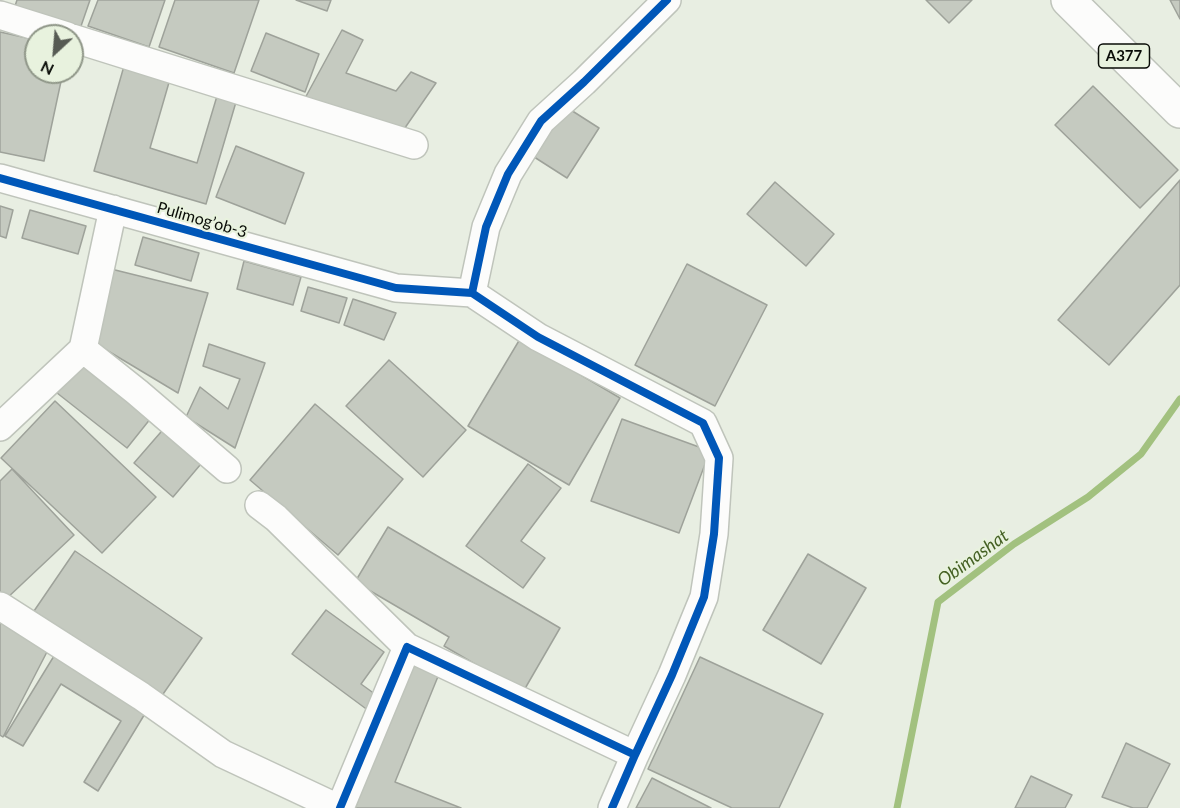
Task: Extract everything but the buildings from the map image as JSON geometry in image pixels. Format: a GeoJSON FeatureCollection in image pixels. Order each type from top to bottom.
{"type":"FeatureCollection","features":[{"type":"Feature","properties":{"kind":"main road","name":"A377"},"geometry":{"type":"LineString","coordinates":[[1068,0],[1180,111]]}},
{"type":"Feature","properties":{"kind":"street"},"geometry":{"type":"LineString","coordinates":[[612,808],[672,675],[704,597],[714,534],[719,458],[703,423],[538,337],[472,293],[486,226],[508,174],[541,121],[667,0]]}},
{"type":"Feature","properties":{"kind":"street"},"geometry":{"type":"LineString","coordinates":[[0,15],[29,24]]}},
{"type":"Feature","properties":{"kind":"street"},"geometry":{"type":"LineString","coordinates":[[84,42],[414,145]]}},
{"type":"Feature","properties":{"kind":"street","name":"Pulimog’ob-3"},"geometry":{"type":"LineString","coordinates":[[0,178],[396,288],[472,293]]}},
{"type":"Feature","properties":{"kind":"street"},"geometry":{"type":"LineString","coordinates":[[0,427],[83,349],[113,209]]}},
{"type":"Feature","properties":{"kind":"street"},"geometry":{"type":"LineString","coordinates":[[83,349],[227,469]]}},
{"type":"Feature","properties":{"kind":"street"},"geometry":{"type":"LineString","coordinates":[[259,505],[276,518],[407,647],[635,756]]}},
{"type":"Feature","properties":{"kind":"street"},"geometry":{"type":"LineString","coordinates":[[0,606],[141,696],[223,754],[339,808],[407,647]]}},
{"type":"Feature","properties":{"kind":"waterway","name":"Obimashat"},"geometry":{"type":"LineString","coordinates":[[897,808],[938,602],[1014,544],[1088,497],[1141,454],[1180,399]]}},
{"type":"Feature","properties":{"kind":"cycle path"},"geometry":{"type":"LineString","coordinates":[[635,755],[672,675],[704,597],[714,534],[719,458],[703,423],[538,337],[472,293],[486,227],[508,174],[541,121],[667,0]]}},
{"type":"Feature","properties":{"kind":"cycle path"},"geometry":{"type":"LineString","coordinates":[[0,178],[396,288],[472,293]]}},
{"type":"Feature","properties":{"kind":"cycle path"},"geometry":{"type":"LineString","coordinates":[[340,808],[407,647],[635,755],[612,808]]}}]}
